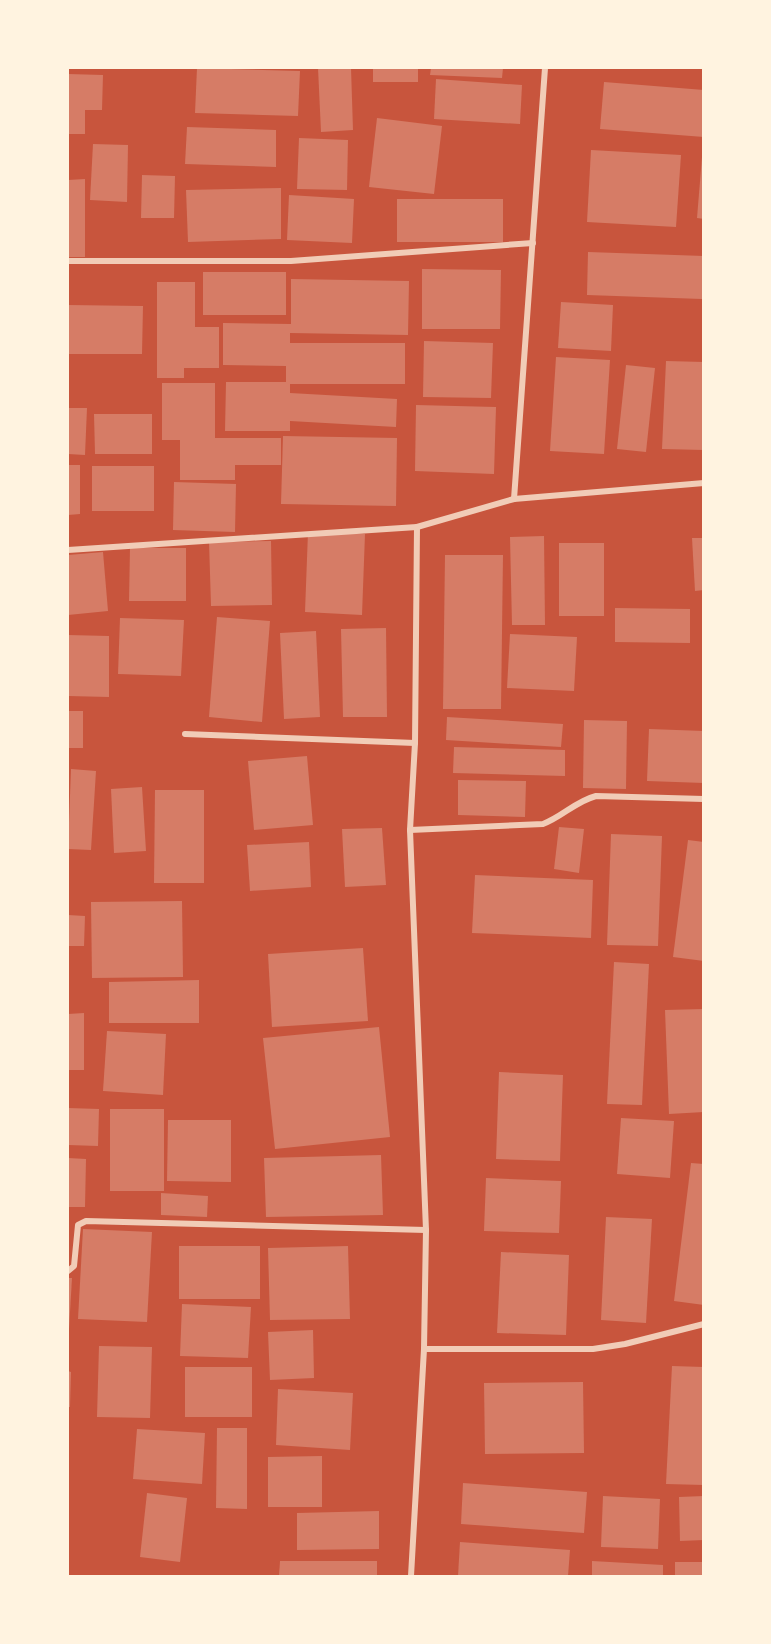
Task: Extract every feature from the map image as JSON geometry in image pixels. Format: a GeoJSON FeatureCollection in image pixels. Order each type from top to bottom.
{"type":"FeatureCollection","features":[{"type":"Feature","properties":{"kind":"street"},"geometry":{"type":"LineString","coordinates":[[514,499],[545,68]]}},
{"type":"Feature","properties":{"kind":"street"},"geometry":{"type":"LineString","coordinates":[[68,261],[291,261],[533,243]]}},
{"type":"Feature","properties":{"kind":"street"},"geometry":{"type":"LineString","coordinates":[[68,549],[417,527],[514,499],[704,483]]}},
{"type":"Feature","properties":{"kind":"street"},"geometry":{"type":"LineString","coordinates":[[411,1576],[424,1349],[426,1230],[410,830],[415,743],[417,527]]}},
{"type":"Feature","properties":{"kind":"street"},"geometry":{"type":"LineString","coordinates":[[185,734],[415,743]]}},
{"type":"Feature","properties":{"kind":"street"},"geometry":{"type":"LineString","coordinates":[[410,830],[543,824],[586,799],[596,796],[704,799]]}},
{"type":"Feature","properties":{"kind":"street"},"geometry":{"type":"LineString","coordinates":[[68,1271],[74,1266],[78,1225],[86,1221],[426,1230]]}},
{"type":"Feature","properties":{"kind":"street"},"geometry":{"type":"LineString","coordinates":[[424,1349],[593,1349],[625,1344],[704,1324]]}},
{"type":"Feature","properties":{"kind":"building"},"geometry":{"type":"Polygon","coordinates":[[[197,68],[300,71],[298,116],[195,113],[197,68]]]}},
{"type":"Feature","properties":{"kind":"building"},"geometry":{"type":"Polygon","coordinates":[[[318,68],[351,68],[353,130],[321,132],[318,68]]]}},
{"type":"Feature","properties":{"kind":"building"},"geometry":{"type":"Polygon","coordinates":[[[373,68],[418,68],[418,82],[373,82],[373,68]]]}},
{"type":"Feature","properties":{"kind":"building"},"geometry":{"type":"Polygon","coordinates":[[[431,68],[503,68],[502,78],[430,75],[431,68]]]}},
{"type":"Feature","properties":{"kind":"building"},"geometry":{"type":"Polygon","coordinates":[[[68,74],[103,75],[102,110],[85,110],[85,134],[68,134],[68,74]]]}},
{"type":"Feature","properties":{"kind":"building"},"geometry":{"type":"Polygon","coordinates":[[[436,79],[522,85],[520,124],[434,119],[436,79]]]}},
{"type":"Feature","properties":{"kind":"building"},"geometry":{"type":"Polygon","coordinates":[[[604,82],[704,90],[704,137],[600,129],[604,82]]]}},
{"type":"Feature","properties":{"kind":"building"},"geometry":{"type":"Polygon","coordinates":[[[377,118],[442,126],[434,194],[369,187],[377,118]]]}},
{"type":"Feature","properties":{"kind":"building"},"geometry":{"type":"Polygon","coordinates":[[[187,127],[276,130],[276,167],[185,164],[187,127]]]}},
{"type":"Feature","properties":{"kind":"building"},"geometry":{"type":"Polygon","coordinates":[[[299,138],[348,140],[347,190],[297,189],[299,138]]]}},
{"type":"Feature","properties":{"kind":"building"},"geometry":{"type":"Polygon","coordinates":[[[93,144],[128,145],[127,202],[90,200],[93,144]]]}},
{"type":"Feature","properties":{"kind":"building"},"geometry":{"type":"Polygon","coordinates":[[[591,150],[681,155],[676,227],[587,222],[591,150]]]}},
{"type":"Feature","properties":{"kind":"building"},"geometry":{"type":"Polygon","coordinates":[[[702,157],[704,157],[704,219],[697,218],[702,157]]]}},
{"type":"Feature","properties":{"kind":"building"},"geometry":{"type":"Polygon","coordinates":[[[142,175],[175,176],[174,218],[141,218],[142,175]]]}},
{"type":"Feature","properties":{"kind":"building"},"geometry":{"type":"Polygon","coordinates":[[[85,179],[85,257],[68,257],[68,180],[85,179]]]}},
{"type":"Feature","properties":{"kind":"building"},"geometry":{"type":"Polygon","coordinates":[[[281,188],[281,239],[188,242],[186,190],[281,188]]]}},
{"type":"Feature","properties":{"kind":"building"},"geometry":{"type":"Polygon","coordinates":[[[289,195],[354,199],[352,243],[287,240],[289,195]]]}},
{"type":"Feature","properties":{"kind":"building"},"geometry":{"type":"Polygon","coordinates":[[[397,199],[503,199],[503,242],[397,242],[397,199]]]}},
{"type":"Feature","properties":{"kind":"building"},"geometry":{"type":"Polygon","coordinates":[[[588,252],[704,256],[702,299],[587,295],[588,252]]]}},
{"type":"Feature","properties":{"kind":"building"},"geometry":{"type":"Polygon","coordinates":[[[422,269],[501,270],[500,329],[422,329],[422,269]]]}},
{"type":"Feature","properties":{"kind":"building"},"geometry":{"type":"Polygon","coordinates":[[[203,272],[286,272],[286,315],[203,315],[203,272]]]}},
{"type":"Feature","properties":{"kind":"building"},"geometry":{"type":"Polygon","coordinates":[[[291,279],[409,281],[408,335],[290,333],[290,343],[405,343],[405,384],[290,384],[290,393],[397,399],[396,427],[290,421],[290,431],[225,431],[226,382],[286,382],[286,366],[223,365],[223,323],[291,324],[291,279]]]}},
{"type":"Feature","properties":{"kind":"building"},"geometry":{"type":"Polygon","coordinates":[[[157,282],[195,282],[195,327],[219,327],[219,368],[184,368],[184,378],[157,378],[157,282]]]}},
{"type":"Feature","properties":{"kind":"building"},"geometry":{"type":"Polygon","coordinates":[[[561,302],[613,305],[611,351],[558,348],[561,302]]]}},
{"type":"Feature","properties":{"kind":"building"},"geometry":{"type":"Polygon","coordinates":[[[68,305],[143,306],[142,354],[68,354],[68,305]]]}},
{"type":"Feature","properties":{"kind":"building"},"geometry":{"type":"Polygon","coordinates":[[[424,341],[493,343],[491,398],[423,397],[424,341]]]}},
{"type":"Feature","properties":{"kind":"building"},"geometry":{"type":"Polygon","coordinates":[[[556,357],[610,360],[604,454],[550,451],[556,357]]]}},
{"type":"Feature","properties":{"kind":"building"},"geometry":{"type":"Polygon","coordinates":[[[666,361],[704,362],[704,450],[662,449],[666,361]]]}},
{"type":"Feature","properties":{"kind":"building"},"geometry":{"type":"Polygon","coordinates":[[[626,365],[655,368],[646,452],[617,449],[626,365]]]}},
{"type":"Feature","properties":{"kind":"building"},"geometry":{"type":"Polygon","coordinates":[[[162,383],[215,383],[215,438],[281,438],[281,465],[235,465],[235,480],[180,480],[180,440],[162,440],[162,383]]]}},
{"type":"Feature","properties":{"kind":"building"},"geometry":{"type":"Polygon","coordinates":[[[416,405],[496,407],[494,474],[415,471],[416,405]]]}},
{"type":"Feature","properties":{"kind":"building"},"geometry":{"type":"Polygon","coordinates":[[[68,408],[87,408],[85,455],[68,454],[68,408]]]}},
{"type":"Feature","properties":{"kind":"building"},"geometry":{"type":"Polygon","coordinates":[[[94,414],[152,414],[152,454],[95,454],[94,414]]]}},
{"type":"Feature","properties":{"kind":"building"},"geometry":{"type":"Polygon","coordinates":[[[283,436],[397,438],[396,506],[281,504],[283,436]]]}},
{"type":"Feature","properties":{"kind":"building"},"geometry":{"type":"Polygon","coordinates":[[[68,465],[80,465],[80,514],[68,515],[68,465]]]}},
{"type":"Feature","properties":{"kind":"building"},"geometry":{"type":"Polygon","coordinates":[[[92,466],[154,466],[154,511],[92,511],[92,466]]]}},
{"type":"Feature","properties":{"kind":"building"},"geometry":{"type":"Polygon","coordinates":[[[174,482],[236,484],[235,532],[173,530],[174,482]]]}},
{"type":"Feature","properties":{"kind":"building"},"geometry":{"type":"Polygon","coordinates":[[[308,532],[365,534],[362,615],[305,612],[308,532]]]}},
{"type":"Feature","properties":{"kind":"building"},"geometry":{"type":"Polygon","coordinates":[[[544,536],[545,625],[512,625],[510,537],[544,536]]]}},
{"type":"Feature","properties":{"kind":"building"},"geometry":{"type":"Polygon","coordinates":[[[692,538],[704,538],[704,590],[695,591],[692,538]]]}},
{"type":"Feature","properties":{"kind":"building"},"geometry":{"type":"Polygon","coordinates":[[[271,541],[272,605],[211,606],[209,542],[271,541]]]}},
{"type":"Feature","properties":{"kind":"building"},"geometry":{"type":"Polygon","coordinates":[[[559,543],[604,543],[604,616],[559,616],[559,543]]]}},
{"type":"Feature","properties":{"kind":"building"},"geometry":{"type":"Polygon","coordinates":[[[130,548],[186,548],[186,601],[129,601],[130,548]]]}},
{"type":"Feature","properties":{"kind":"building"},"geometry":{"type":"Polygon","coordinates":[[[103,552],[108,611],[68,615],[68,555],[103,552]]]}},
{"type":"Feature","properties":{"kind":"building"},"geometry":{"type":"Polygon","coordinates":[[[445,555],[503,555],[501,709],[443,709],[445,555]]]}},
{"type":"Feature","properties":{"kind":"building"},"geometry":{"type":"Polygon","coordinates":[[[615,608],[690,609],[690,643],[615,642],[615,608]]]}},
{"type":"Feature","properties":{"kind":"building"},"geometry":{"type":"Polygon","coordinates":[[[217,617],[270,621],[262,722],[209,717],[217,617]]]}},
{"type":"Feature","properties":{"kind":"building"},"geometry":{"type":"Polygon","coordinates":[[[120,618],[184,620],[181,676],[118,674],[120,618]]]}},
{"type":"Feature","properties":{"kind":"building"},"geometry":{"type":"Polygon","coordinates":[[[386,628],[387,717],[343,717],[341,629],[386,628]]]}},
{"type":"Feature","properties":{"kind":"building"},"geometry":{"type":"Polygon","coordinates":[[[316,631],[320,717],[284,719],[280,633],[316,631]]]}},
{"type":"Feature","properties":{"kind":"building"},"geometry":{"type":"Polygon","coordinates":[[[510,634],[577,637],[574,691],[507,688],[510,634]]]}},
{"type":"Feature","properties":{"kind":"building"},"geometry":{"type":"Polygon","coordinates":[[[68,635],[109,636],[109,697],[68,696],[68,635]]]}},
{"type":"Feature","properties":{"kind":"building"},"geometry":{"type":"Polygon","coordinates":[[[68,711],[83,711],[83,748],[68,748],[68,711]]]}},
{"type":"Feature","properties":{"kind":"building"},"geometry":{"type":"Polygon","coordinates":[[[447,717],[563,724],[561,747],[446,740],[447,717]]]}},
{"type":"Feature","properties":{"kind":"building"},"geometry":{"type":"Polygon","coordinates":[[[584,720],[627,721],[626,789],[583,788],[584,720]]]}},
{"type":"Feature","properties":{"kind":"building"},"geometry":{"type":"Polygon","coordinates":[[[649,729],[704,731],[704,783],[647,781],[649,729]]]}},
{"type":"Feature","properties":{"kind":"building"},"geometry":{"type":"Polygon","coordinates":[[[454,747],[565,750],[565,776],[453,773],[454,747]]]}},
{"type":"Feature","properties":{"kind":"building"},"geometry":{"type":"Polygon","coordinates":[[[307,756],[313,825],[254,830],[248,761],[307,756]]]}},
{"type":"Feature","properties":{"kind":"building"},"geometry":{"type":"Polygon","coordinates":[[[71,769],[96,771],[91,850],[68,849],[71,769]]]}},
{"type":"Feature","properties":{"kind":"building"},"geometry":{"type":"Polygon","coordinates":[[[458,780],[526,781],[525,817],[458,815],[458,780]]]}},
{"type":"Feature","properties":{"kind":"building"},"geometry":{"type":"Polygon","coordinates":[[[142,787],[146,851],[114,853],[111,789],[142,787]]]}},
{"type":"Feature","properties":{"kind":"building"},"geometry":{"type":"Polygon","coordinates":[[[155,790],[204,790],[204,883],[154,883],[155,790]]]}},
{"type":"Feature","properties":{"kind":"building"},"geometry":{"type":"Polygon","coordinates":[[[559,827],[584,829],[579,873],[554,869],[559,827]]]}},
{"type":"Feature","properties":{"kind":"building"},"geometry":{"type":"Polygon","coordinates":[[[382,828],[386,885],[345,887],[342,829],[382,828]]]}},
{"type":"Feature","properties":{"kind":"building"},"geometry":{"type":"Polygon","coordinates":[[[611,834],[662,836],[658,946],[607,945],[611,834]]]}},
{"type":"Feature","properties":{"kind":"building"},"geometry":{"type":"Polygon","coordinates":[[[688,840],[704,842],[704,961],[673,957],[688,840]]]}},
{"type":"Feature","properties":{"kind":"building"},"geometry":{"type":"Polygon","coordinates":[[[309,842],[311,887],[250,891],[247,845],[309,842]]]}},
{"type":"Feature","properties":{"kind":"building"},"geometry":{"type":"Polygon","coordinates":[[[475,875],[593,880],[591,938],[472,933],[475,875]]]}},
{"type":"Feature","properties":{"kind":"building"},"geometry":{"type":"Polygon","coordinates":[[[182,901],[183,977],[92,978],[91,902],[182,901]]]}},
{"type":"Feature","properties":{"kind":"building"},"geometry":{"type":"Polygon","coordinates":[[[68,915],[85,916],[84,946],[68,946],[68,915]]]}},
{"type":"Feature","properties":{"kind":"building"},"geometry":{"type":"Polygon","coordinates":[[[363,948],[368,1021],[272,1027],[268,954],[363,948]]]}},
{"type":"Feature","properties":{"kind":"building"},"geometry":{"type":"Polygon","coordinates":[[[614,962],[649,964],[642,1105],[607,1104],[614,962]]]}},
{"type":"Feature","properties":{"kind":"building"},"geometry":{"type":"Polygon","coordinates":[[[199,980],[199,1023],[109,1023],[109,982],[199,980]]]}},
{"type":"Feature","properties":{"kind":"building"},"geometry":{"type":"Polygon","coordinates":[[[704,1009],[704,1112],[669,1114],[665,1010],[704,1009]]]}},
{"type":"Feature","properties":{"kind":"building"},"geometry":{"type":"Polygon","coordinates":[[[84,1013],[84,1070],[68,1070],[68,1014],[84,1013]]]}},
{"type":"Feature","properties":{"kind":"building"},"geometry":{"type":"Polygon","coordinates":[[[379,1027],[390,1137],[275,1149],[263,1038],[379,1027]]]}},
{"type":"Feature","properties":{"kind":"building"},"geometry":{"type":"Polygon","coordinates":[[[107,1031],[166,1034],[163,1095],[103,1091],[107,1031]]]}},
{"type":"Feature","properties":{"kind":"building"},"geometry":{"type":"Polygon","coordinates":[[[499,1072],[563,1075],[560,1161],[496,1159],[499,1072]]]}},
{"type":"Feature","properties":{"kind":"building"},"geometry":{"type":"Polygon","coordinates":[[[68,1108],[99,1109],[98,1146],[68,1145],[68,1108]]]}},
{"type":"Feature","properties":{"kind":"building"},"geometry":{"type":"Polygon","coordinates":[[[110,1109],[164,1109],[164,1191],[110,1191],[110,1109]]]}},
{"type":"Feature","properties":{"kind":"building"},"geometry":{"type":"Polygon","coordinates":[[[621,1118],[674,1121],[670,1178],[617,1174],[621,1118]]]}},
{"type":"Feature","properties":{"kind":"building"},"geometry":{"type":"Polygon","coordinates":[[[168,1120],[231,1120],[231,1182],[167,1181],[168,1120]]]}},
{"type":"Feature","properties":{"kind":"building"},"geometry":{"type":"Polygon","coordinates":[[[381,1155],[383,1215],[266,1217],[264,1158],[381,1155]]]}},
{"type":"Feature","properties":{"kind":"building"},"geometry":{"type":"Polygon","coordinates":[[[68,1158],[86,1159],[85,1207],[68,1207],[68,1158]]]}},
{"type":"Feature","properties":{"kind":"building"},"geometry":{"type":"Polygon","coordinates":[[[691,1163],[704,1164],[704,1305],[674,1301],[691,1163]]]}},
{"type":"Feature","properties":{"kind":"building"},"geometry":{"type":"Polygon","coordinates":[[[486,1178],[561,1181],[559,1233],[484,1231],[486,1178]]]}},
{"type":"Feature","properties":{"kind":"building"},"geometry":{"type":"Polygon","coordinates":[[[161,1193],[208,1196],[207,1217],[161,1215],[161,1193]]]}},
{"type":"Feature","properties":{"kind":"building"},"geometry":{"type":"Polygon","coordinates":[[[606,1217],[652,1219],[646,1323],[601,1320],[606,1217]]]}},
{"type":"Feature","properties":{"kind":"building"},"geometry":{"type":"Polygon","coordinates":[[[83,1229],[152,1232],[147,1322],[78,1319],[83,1229]]]}},
{"type":"Feature","properties":{"kind":"building"},"geometry":{"type":"Polygon","coordinates":[[[179,1246],[260,1246],[260,1299],[179,1299],[179,1246]]]}},
{"type":"Feature","properties":{"kind":"building"},"geometry":{"type":"Polygon","coordinates":[[[348,1246],[350,1319],[270,1320],[268,1248],[348,1246]]]}},
{"type":"Feature","properties":{"kind":"building"},"geometry":{"type":"Polygon","coordinates":[[[501,1252],[569,1255],[566,1335],[497,1333],[501,1252]]]}},
{"type":"Feature","properties":{"kind":"building"},"geometry":{"type":"Polygon","coordinates":[[[68,1278],[72,1278],[69,1329],[68,1328],[68,1278]]]}},
{"type":"Feature","properties":{"kind":"building"},"geometry":{"type":"Polygon","coordinates":[[[182,1304],[251,1307],[248,1358],[180,1356],[182,1304]]]}},
{"type":"Feature","properties":{"kind":"building"},"geometry":{"type":"Polygon","coordinates":[[[313,1330],[314,1378],[270,1380],[268,1332],[313,1330]]]}},
{"type":"Feature","properties":{"kind":"building"},"geometry":{"type":"Polygon","coordinates":[[[99,1346],[152,1347],[150,1418],[97,1417],[99,1346]]]}},
{"type":"Feature","properties":{"kind":"building"},"geometry":{"type":"Polygon","coordinates":[[[672,1366],[704,1367],[704,1485],[666,1484],[672,1366]]]}},
{"type":"Feature","properties":{"kind":"building"},"geometry":{"type":"Polygon","coordinates":[[[185,1367],[252,1367],[252,1417],[185,1417],[185,1367]]]}},
{"type":"Feature","properties":{"kind":"building"},"geometry":{"type":"Polygon","coordinates":[[[68,1371],[71,1372],[70,1407],[68,1407],[68,1371]]]}},
{"type":"Feature","properties":{"kind":"building"},"geometry":{"type":"Polygon","coordinates":[[[583,1382],[584,1453],[485,1454],[484,1383],[583,1382]]]}},
{"type":"Feature","properties":{"kind":"building"},"geometry":{"type":"Polygon","coordinates":[[[278,1389],[353,1393],[350,1450],[276,1445],[278,1389]]]}},
{"type":"Feature","properties":{"kind":"building"},"geometry":{"type":"Polygon","coordinates":[[[217,1428],[247,1428],[247,1509],[216,1508],[217,1428]]]}},
{"type":"Feature","properties":{"kind":"building"},"geometry":{"type":"Polygon","coordinates":[[[137,1429],[205,1433],[202,1484],[133,1479],[137,1429]]]}},
{"type":"Feature","properties":{"kind":"building"},"geometry":{"type":"Polygon","coordinates":[[[322,1456],[322,1507],[268,1507],[268,1457],[322,1456]]]}},
{"type":"Feature","properties":{"kind":"building"},"geometry":{"type":"Polygon","coordinates":[[[463,1483],[587,1492],[584,1533],[461,1524],[463,1483]]]}},
{"type":"Feature","properties":{"kind":"building"},"geometry":{"type":"Polygon","coordinates":[[[147,1493],[187,1498],[180,1562],[140,1557],[147,1493]]]}},
{"type":"Feature","properties":{"kind":"building"},"geometry":{"type":"Polygon","coordinates":[[[603,1496],[660,1499],[658,1549],[601,1547],[603,1496]]]}},
{"type":"Feature","properties":{"kind":"building"},"geometry":{"type":"Polygon","coordinates":[[[704,1496],[704,1540],[680,1541],[679,1497],[704,1496]]]}},
{"type":"Feature","properties":{"kind":"building"},"geometry":{"type":"Polygon","coordinates":[[[379,1511],[379,1549],[297,1550],[297,1513],[379,1511]]]}},
{"type":"Feature","properties":{"kind":"building"},"geometry":{"type":"Polygon","coordinates":[[[460,1542],[570,1550],[568,1576],[458,1576],[460,1542]]]}},
{"type":"Feature","properties":{"kind":"building"},"geometry":{"type":"Polygon","coordinates":[[[280,1561],[377,1561],[377,1576],[279,1576],[280,1561]]]}},
{"type":"Feature","properties":{"kind":"building"},"geometry":{"type":"Polygon","coordinates":[[[592,1561],[663,1565],[663,1576],[592,1576],[592,1561]]]}},
{"type":"Feature","properties":{"kind":"building"},"geometry":{"type":"Polygon","coordinates":[[[675,1562],[704,1562],[704,1576],[675,1576],[675,1562]]]}}]}
